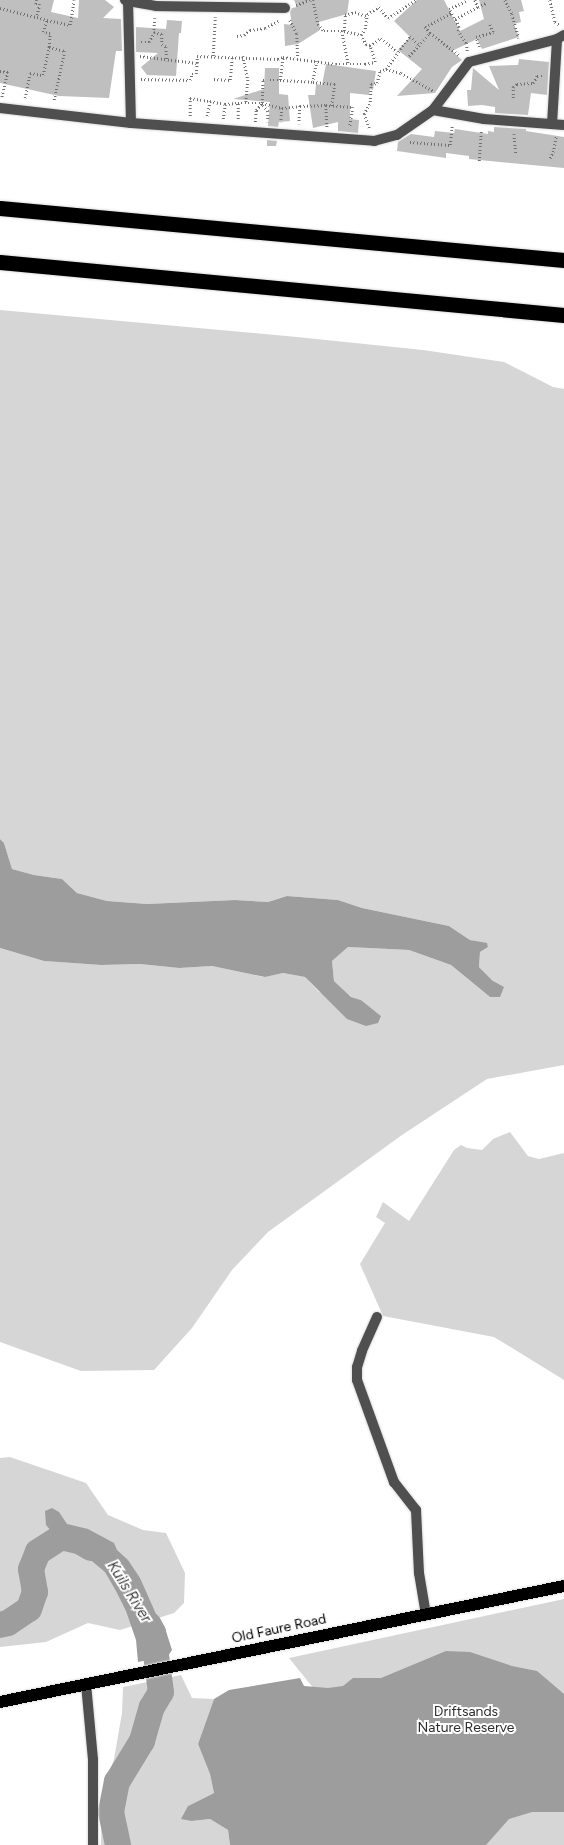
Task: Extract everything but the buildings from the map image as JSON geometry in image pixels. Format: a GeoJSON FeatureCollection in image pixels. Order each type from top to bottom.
{"type":"FeatureCollection","features":[{"type":"Feature","properties":{"kind":"highway"},"geometry":{"type":"LineString","coordinates":[[0,208],[564,260]]}},
{"type":"Feature","properties":{"kind":"highway"},"geometry":{"type":"LineString","coordinates":[[0,262],[564,315]]}},
{"type":"Feature","properties":{"kind":"main road","name":"Old Faure Road"},"geometry":{"type":"LineString","coordinates":[[0,1702],[564,1586]]}},
{"type":"Feature","properties":{"kind":"street"},"geometry":{"type":"LineString","coordinates":[[131,122],[126,1],[156,6],[287,13]]}},
{"type":"Feature","properties":{"kind":"street"},"geometry":{"type":"LineString","coordinates":[[0,106],[131,122],[374,141],[397,134],[432,110],[469,62],[522,48],[561,34],[556,77],[558,125],[484,119],[432,110]]}},
{"type":"Feature","properties":{"kind":"street"},"geometry":{"type":"LineString","coordinates":[[377,1317],[362,1351],[357,1367],[357,1380],[394,1482],[416,1510],[419,1572],[426,1615]]}},
{"type":"Feature","properties":{"kind":"street"},"geometry":{"type":"LineString","coordinates":[[86,1684],[93,1760],[93,1845]]}},
{"type":"Feature","properties":{"kind":"path"},"geometry":{"type":"LineString","coordinates":[[37,0],[36,4],[40,4],[37,17]]}},
{"type":"Feature","properties":{"kind":"path"},"geometry":{"type":"LineString","coordinates":[[0,8],[70,25],[74,0]]}},
{"type":"Feature","properties":{"kind":"path"},"geometry":{"type":"LineString","coordinates":[[313,0],[318,24],[324,31],[343,31],[361,35]]}},
{"type":"Feature","properties":{"kind":"path"},"geometry":{"type":"LineString","coordinates":[[468,0],[449,9],[459,27],[458,31],[466,43],[469,62]]}},
{"type":"Feature","properties":{"kind":"path"},"geometry":{"type":"LineString","coordinates":[[475,0],[478,7]]}},
{"type":"Feature","properties":{"kind":"path"},"geometry":{"type":"LineString","coordinates":[[505,0],[512,14],[522,48]]}},
{"type":"Feature","properties":{"kind":"path"},"geometry":{"type":"LineString","coordinates":[[550,0],[555,22],[560,23],[561,34]]}},
{"type":"Feature","properties":{"kind":"path"},"geometry":{"type":"LineString","coordinates":[[366,16],[379,7],[388,18],[414,1]]}},
{"type":"Feature","properties":{"kind":"path"},"geometry":{"type":"LineString","coordinates":[[455,19],[486,3]]}},
{"type":"Feature","properties":{"kind":"path"},"geometry":{"type":"LineString","coordinates":[[129,42],[149,42],[154,32],[156,6]]}},
{"type":"Feature","properties":{"kind":"path"},"geometry":{"type":"LineString","coordinates":[[212,56],[217,8]]}},
{"type":"Feature","properties":{"kind":"path"},"geometry":{"type":"LineString","coordinates":[[348,63],[343,31],[345,15],[355,12],[366,16]]}},
{"type":"Feature","properties":{"kind":"path"},"geometry":{"type":"LineString","coordinates":[[237,36],[244,36],[250,30],[265,28],[287,13],[297,34],[298,59]]}},
{"type":"Feature","properties":{"kind":"path"},"geometry":{"type":"LineString","coordinates":[[451,13],[425,27],[430,33],[469,62]]}},
{"type":"Feature","properties":{"kind":"path"},"geometry":{"type":"LineString","coordinates":[[361,35],[365,29],[366,16]]}},
{"type":"Feature","properties":{"kind":"path"},"geometry":{"type":"LineString","coordinates":[[23,110],[30,73],[43,75],[50,34],[43,32],[47,20]]}},
{"type":"Feature","properties":{"kind":"path"},"geometry":{"type":"LineString","coordinates":[[483,58],[476,37],[492,32],[489,23]]}},
{"type":"Feature","properties":{"kind":"path"},"geometry":{"type":"LineString","coordinates":[[154,32],[162,34],[162,44],[166,47],[167,61]]}},
{"type":"Feature","properties":{"kind":"path"},"geometry":{"type":"LineString","coordinates":[[409,56],[430,33]]}},
{"type":"Feature","properties":{"kind":"path"},"geometry":{"type":"LineString","coordinates":[[130,78],[190,80],[192,74],[196,74],[197,56],[243,56],[278,59],[283,57],[365,64],[375,62],[370,46],[366,45],[361,35]]}},
{"type":"Feature","properties":{"kind":"path"},"geometry":{"type":"LineString","coordinates":[[386,69],[410,36],[419,44]]}},
{"type":"Feature","properties":{"kind":"path"},"geometry":{"type":"LineString","coordinates":[[370,46],[381,38],[397,52]]}},
{"type":"Feature","properties":{"kind":"path"},"geometry":{"type":"LineString","coordinates":[[48,47],[65,50],[52,113]]}},
{"type":"Feature","properties":{"kind":"path"},"geometry":{"type":"LineString","coordinates":[[129,55],[167,61],[197,63]]}},
{"type":"Feature","properties":{"kind":"path"},"geometry":{"type":"LineString","coordinates":[[214,79],[230,80],[232,56]]}},
{"type":"Feature","properties":{"kind":"path"},"geometry":{"type":"LineString","coordinates":[[243,56],[248,80],[246,103]]}},
{"type":"Feature","properties":{"kind":"path"},"geometry":{"type":"LineString","coordinates":[[280,80],[283,57]]}},
{"type":"Feature","properties":{"kind":"path"},"geometry":{"type":"LineString","coordinates":[[313,82],[316,61]]}},
{"type":"Feature","properties":{"kind":"path"},"geometry":{"type":"LineString","coordinates":[[374,141],[364,114],[370,102],[371,84],[377,83],[380,71],[386,69],[401,73],[422,83],[443,97]]}},
{"type":"Feature","properties":{"kind":"path"},"geometry":{"type":"LineString","coordinates":[[0,71],[8,72],[0,106]]}},
{"type":"Feature","properties":{"kind":"path"},"geometry":{"type":"LineString","coordinates":[[513,98],[513,86],[516,84],[533,83],[537,76],[556,77]]}},
{"type":"Feature","properties":{"kind":"path"},"geometry":{"type":"LineString","coordinates":[[254,131],[256,110],[262,104],[263,80],[335,84],[332,106]]}},
{"type":"Feature","properties":{"kind":"path"},"geometry":{"type":"LineString","coordinates":[[189,126],[190,98],[225,104],[262,104],[282,108],[326,105],[353,108],[349,138]]}},
{"type":"Feature","properties":{"kind":"path"},"geometry":{"type":"LineString","coordinates":[[206,128],[210,101]]}},
{"type":"Feature","properties":{"kind":"path"},"geometry":{"type":"LineString","coordinates":[[238,103],[238,130]]}},
{"type":"Feature","properties":{"kind":"path"},"geometry":{"type":"LineString","coordinates":[[222,129],[225,104]]}},
{"type":"Feature","properties":{"kind":"path"},"geometry":{"type":"LineString","coordinates":[[262,104],[268,110],[267,132]]}},
{"type":"Feature","properties":{"kind":"path"},"geometry":{"type":"LineString","coordinates":[[326,105],[327,137]]}},
{"type":"Feature","properties":{"kind":"path"},"geometry":{"type":"LineString","coordinates":[[298,135],[300,106]]}},
{"type":"Feature","properties":{"kind":"path"},"geometry":{"type":"LineString","coordinates":[[280,133],[282,108]]}},
{"type":"Feature","properties":{"kind":"path"},"geometry":{"type":"LineString","coordinates":[[410,142],[450,145],[452,113]]}},
{"type":"Feature","properties":{"kind":"path"},"geometry":{"type":"LineString","coordinates":[[478,160],[481,135],[479,135],[479,131],[484,119]]}},
{"type":"Feature","properties":{"kind":"path"},"geometry":{"type":"LineString","coordinates":[[515,122],[516,153]]}},
{"type":"Feature","properties":{"kind":"path"},"geometry":{"type":"LineString","coordinates":[[550,158],[553,152],[558,125]]}},
{"type":"Feature","properties":{"kind":"green space"},"geometry":{"type":"Polygon","coordinates":[[[0,310],[423,350],[504,362],[553,387],[564,389],[564,1065],[487,1079],[402,1135],[268,1232],[232,1270],[192,1328],[154,1370],[81,1371],[0,1342],[0,948],[44,961],[101,965],[140,964],[179,968],[212,966],[264,977],[283,973],[305,977],[319,992],[381,1016],[361,1000],[351,997],[334,981],[332,961],[348,947],[409,950],[451,965],[490,997],[493,981],[479,967],[480,952],[488,947],[487,944],[470,940],[449,926],[362,908],[338,900],[287,896],[268,902],[235,900],[147,904],[107,901],[77,893],[62,879],[34,875],[12,869],[4,843],[0,839],[0,310]]]}},
{"type":"Feature","properties":{"kind":"green space"},"geometry":{"type":"Polygon","coordinates":[[[510,1132],[528,1156],[539,1159],[564,1153],[564,1380],[494,1337],[383,1316],[360,1264],[385,1223],[376,1217],[383,1202],[409,1221],[454,1150],[461,1145],[467,1148],[482,1150],[493,1139],[510,1132]]]}},
{"type":"Feature","properties":{"kind":"green space"},"geometry":{"type":"Polygon","coordinates":[[[10,1457],[86,1483],[108,1515],[143,1530],[166,1533],[185,1573],[184,1603],[174,1613],[120,1630],[88,1623],[46,1642],[0,1647],[0,1458],[10,1457]]]}},
{"type":"Feature","properties":{"kind":"green space","name":"Driftsands Nature Reserve"},"geometry":{"type":"Polygon","coordinates":[[[564,1599],[564,1845],[440,1845],[289,1658],[564,1599]]]}},
{"type":"Feature","properties":{"kind":"green space"},"geometry":{"type":"Polygon","coordinates":[[[181,1675],[192,1698],[214,1699],[198,1744],[210,1774],[214,1793],[188,1806],[192,1821],[210,1819],[228,1830],[230,1845],[101,1845],[102,1793],[114,1759],[122,1713],[123,1687],[181,1675]]]}},
{"type":"Feature","properties":{"kind":"water"},"geometry":{"type":"Polygon","coordinates":[[[0,839],[4,843],[12,869],[34,875],[62,879],[77,893],[107,901],[147,904],[235,900],[268,902],[287,896],[338,900],[362,908],[449,926],[470,940],[487,943],[488,947],[480,952],[479,967],[493,981],[504,987],[500,997],[490,997],[451,965],[409,950],[348,947],[332,961],[334,981],[351,997],[361,1000],[381,1016],[378,1023],[366,1026],[347,1019],[305,977],[283,973],[265,977],[212,966],[179,968],[140,964],[101,965],[44,961],[0,948],[0,839]]]}},
{"type":"Feature","properties":{"kind":"water"},"geometry":{"type":"Polygon","coordinates":[[[52,1508],[59,1512],[67,1524],[88,1529],[114,1543],[117,1550],[128,1560],[140,1578],[160,1623],[165,1628],[172,1650],[168,1656],[138,1662],[136,1640],[126,1611],[116,1591],[105,1572],[81,1552],[66,1548],[46,1525],[45,1511],[52,1508]]]}},
{"type":"Feature","properties":{"kind":"water"},"geometry":{"type":"Polygon","coordinates":[[[446,1651],[470,1652],[512,1666],[537,1671],[564,1694],[564,1812],[532,1812],[509,1819],[486,1845],[230,1845],[228,1830],[210,1819],[192,1821],[181,1819],[188,1806],[214,1793],[210,1774],[198,1744],[214,1699],[229,1690],[300,1678],[304,1686],[328,1688],[343,1686],[353,1678],[381,1678],[446,1651]]]}},
{"type":"Feature","properties":{"kind":"waterway","name":"Kuils River"},"geometry":{"type":"LineString","coordinates":[[0,1625],[8,1623],[29,1609],[35,1592],[31,1569],[38,1552],[61,1537],[79,1541],[91,1548]]}},
{"type":"Feature","properties":{"kind":"waterway","name":"Kuils River"},"geometry":{"type":"LineString","coordinates":[[118,1845],[111,1812],[117,1782],[142,1741],[152,1707],[161,1692],[153,1633],[149,1625]]}}]}
